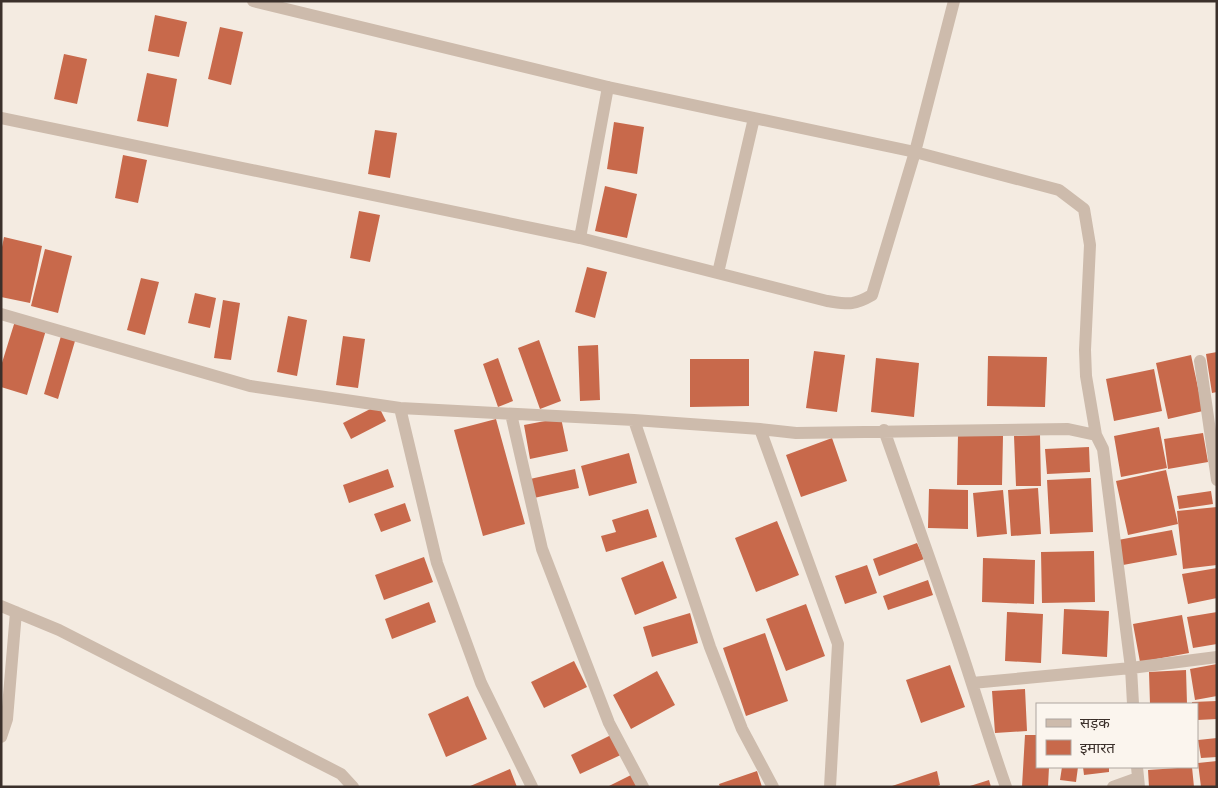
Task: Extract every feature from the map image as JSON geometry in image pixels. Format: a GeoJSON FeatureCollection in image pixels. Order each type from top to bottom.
{"type":"FeatureCollection","features":[{"type":"Feature","properties":{"kind":"street"},"geometry":{"type":"LineString","coordinates":[[253,1],[608,87],[915,152],[1059,190],[1084,209],[1090,245],[1085,350],[1086,376],[1096,435],[1103,449],[1131,668],[1133,703]]}},
{"type":"Feature","properties":{"kind":"street"},"geometry":{"type":"LineString","coordinates":[[1,118],[580,238],[827,301],[858,303],[872,295],[915,152],[954,1]]}},
{"type":"Feature","properties":{"kind":"street"},"geometry":{"type":"LineString","coordinates":[[580,238],[608,87]]}},
{"type":"Feature","properties":{"kind":"street"},"geometry":{"type":"LineString","coordinates":[[718,273],[754,118]]}},
{"type":"Feature","properties":{"kind":"street"},"geometry":{"type":"LineString","coordinates":[[1,314],[250,386],[400,408],[634,420],[796,432],[1068,429],[1096,435]]}},
{"type":"Feature","properties":{"kind":"street"},"geometry":{"type":"LineString","coordinates":[[1200,361],[1213,420],[1217,480]]}},
{"type":"Feature","properties":{"kind":"street"},"geometry":{"type":"LineString","coordinates":[[400,408],[437,564],[481,683],[532,787]]}},
{"type":"Feature","properties":{"kind":"street"},"geometry":{"type":"LineString","coordinates":[[511,414],[542,549],[609,723],[643,787]]}},
{"type":"Feature","properties":{"kind":"street"},"geometry":{"type":"LineString","coordinates":[[634,420],[710,647],[742,729],[773,787]]}},
{"type":"Feature","properties":{"kind":"street"},"geometry":{"type":"LineString","coordinates":[[760,429],[838,644],[830,787]]}},
{"type":"Feature","properties":{"kind":"street"},"geometry":{"type":"LineString","coordinates":[[884,430],[933,566],[972,683],[985,729],[1006,787]]}},
{"type":"Feature","properties":{"kind":"street"},"geometry":{"type":"LineString","coordinates":[[1,606],[59,630],[220,711],[341,774],[353,787]]}},
{"type":"Feature","properties":{"kind":"street"},"geometry":{"type":"LineString","coordinates":[[1,737],[7,719],[6,672],[16,612]]}},
{"type":"Feature","properties":{"kind":"street"},"geometry":{"type":"LineString","coordinates":[[972,683],[1131,668],[1217,657]]}},
{"type":"Feature","properties":{"kind":"street"},"geometry":{"type":"LineString","coordinates":[[1113,787],[1138,777]]}},
{"type":"Feature","properties":{"kind":"building"},"geometry":{"type":"Polygon","coordinates":[[[155,15],[187,22],[179,57],[148,51],[155,15]]]}},
{"type":"Feature","properties":{"kind":"building"},"geometry":{"type":"Polygon","coordinates":[[[220,27],[243,32],[231,85],[208,79],[220,27]]]}},
{"type":"Feature","properties":{"kind":"building"},"geometry":{"type":"Polygon","coordinates":[[[64,54],[87,59],[77,104],[54,99],[64,54]]]}},
{"type":"Feature","properties":{"kind":"building"},"geometry":{"type":"Polygon","coordinates":[[[147,73],[177,79],[168,127],[137,121],[147,73]]]}},
{"type":"Feature","properties":{"kind":"building"},"geometry":{"type":"Polygon","coordinates":[[[614,122],[644,127],[637,174],[607,169],[614,122]]]}},
{"type":"Feature","properties":{"kind":"building"},"geometry":{"type":"Polygon","coordinates":[[[375,130],[397,133],[390,178],[368,174],[375,130]]]}},
{"type":"Feature","properties":{"kind":"building"},"geometry":{"type":"Polygon","coordinates":[[[123,155],[147,160],[138,203],[115,198],[123,155]]]}},
{"type":"Feature","properties":{"kind":"building"},"geometry":{"type":"Polygon","coordinates":[[[605,186],[637,194],[627,238],[595,231],[605,186]]]}},
{"type":"Feature","properties":{"kind":"building"},"geometry":{"type":"Polygon","coordinates":[[[359,211],[380,215],[370,262],[350,258],[359,211]]]}},
{"type":"Feature","properties":{"kind":"building"},"geometry":{"type":"Polygon","coordinates":[[[4,237],[42,246],[30,303],[1,297],[1,252],[4,237]]]}},
{"type":"Feature","properties":{"kind":"building"},"geometry":{"type":"Polygon","coordinates":[[[45,249],[72,256],[58,313],[31,306],[45,249]]]}},
{"type":"Feature","properties":{"kind":"building"},"geometry":{"type":"Polygon","coordinates":[[[587,267],[607,272],[595,318],[575,312],[587,267]]]}},
{"type":"Feature","properties":{"kind":"building"},"geometry":{"type":"Polygon","coordinates":[[[141,278],[159,282],[145,335],[127,330],[141,278]]]}},
{"type":"Feature","properties":{"kind":"building"},"geometry":{"type":"Polygon","coordinates":[[[195,293],[216,298],[210,328],[188,323],[195,293]]]}},
{"type":"Feature","properties":{"kind":"building"},"geometry":{"type":"Polygon","coordinates":[[[223,300],[240,303],[231,360],[214,358],[223,300]]]}},
{"type":"Feature","properties":{"kind":"building"},"geometry":{"type":"Polygon","coordinates":[[[288,316],[307,320],[297,376],[277,372],[288,316]]]}},
{"type":"Feature","properties":{"kind":"building"},"geometry":{"type":"Polygon","coordinates":[[[15,321],[46,330],[27,395],[1,387],[1,366],[15,321]]]}},
{"type":"Feature","properties":{"kind":"building"},"geometry":{"type":"Polygon","coordinates":[[[61,336],[75,341],[58,399],[44,394],[61,336]]]}},
{"type":"Feature","properties":{"kind":"building"},"geometry":{"type":"Polygon","coordinates":[[[343,336],[365,339],[358,388],[336,385],[343,336]]]}},
{"type":"Feature","properties":{"kind":"building"},"geometry":{"type":"Polygon","coordinates":[[[539,340],[561,401],[540,409],[518,348],[539,340]]]}},
{"type":"Feature","properties":{"kind":"building"},"geometry":{"type":"Polygon","coordinates":[[[598,345],[600,400],[580,401],[578,346],[598,345]]]}},
{"type":"Feature","properties":{"kind":"building"},"geometry":{"type":"Polygon","coordinates":[[[814,351],[845,355],[837,412],[806,408],[814,351]]]}},
{"type":"Feature","properties":{"kind":"building"},"geometry":{"type":"Polygon","coordinates":[[[1217,352],[1217,392],[1212,393],[1206,354],[1217,352]]]}},
{"type":"Feature","properties":{"kind":"building"},"geometry":{"type":"Polygon","coordinates":[[[1191,355],[1203,411],[1168,419],[1156,363],[1191,355]]]}},
{"type":"Feature","properties":{"kind":"building"},"geometry":{"type":"Polygon","coordinates":[[[988,356],[1047,357],[1045,407],[987,406],[988,356]]]}},
{"type":"Feature","properties":{"kind":"building"},"geometry":{"type":"Polygon","coordinates":[[[498,358],[513,401],[498,407],[483,364],[498,358]]]}},
{"type":"Feature","properties":{"kind":"building"},"geometry":{"type":"Polygon","coordinates":[[[876,358],[919,363],[914,417],[871,412],[876,358]]]}},
{"type":"Feature","properties":{"kind":"building"},"geometry":{"type":"Polygon","coordinates":[[[690,359],[749,359],[749,406],[690,407],[690,359]]]}},
{"type":"Feature","properties":{"kind":"building"},"geometry":{"type":"Polygon","coordinates":[[[1154,369],[1162,411],[1114,421],[1106,379],[1154,369]]]}},
{"type":"Feature","properties":{"kind":"building"},"geometry":{"type":"Polygon","coordinates":[[[378,405],[386,421],[351,439],[343,423],[378,405]]]}},
{"type":"Feature","properties":{"kind":"building"},"geometry":{"type":"Polygon","coordinates":[[[561,418],[568,451],[530,459],[524,425],[561,418]]]}},
{"type":"Feature","properties":{"kind":"building"},"geometry":{"type":"Polygon","coordinates":[[[496,419],[525,524],[483,536],[454,430],[496,419]]]}},
{"type":"Feature","properties":{"kind":"building"},"geometry":{"type":"Polygon","coordinates":[[[1159,427],[1167,468],[1121,477],[1114,436],[1159,427]]]}},
{"type":"Feature","properties":{"kind":"building"},"geometry":{"type":"Polygon","coordinates":[[[1203,433],[1208,462],[1168,469],[1164,439],[1203,433]]]}},
{"type":"Feature","properties":{"kind":"building"},"geometry":{"type":"Polygon","coordinates":[[[958,435],[1003,436],[1002,485],[957,485],[958,435]]]}},
{"type":"Feature","properties":{"kind":"building"},"geometry":{"type":"Polygon","coordinates":[[[1040,435],[1041,486],[1016,486],[1014,436],[1040,435]]]}},
{"type":"Feature","properties":{"kind":"building"},"geometry":{"type":"Polygon","coordinates":[[[832,438],[847,481],[801,497],[786,455],[832,438]]]}},
{"type":"Feature","properties":{"kind":"building"},"geometry":{"type":"Polygon","coordinates":[[[1089,447],[1090,472],[1047,474],[1045,449],[1089,447]]]}},
{"type":"Feature","properties":{"kind":"building"},"geometry":{"type":"Polygon","coordinates":[[[629,453],[637,483],[589,496],[581,466],[629,453]]]}},
{"type":"Feature","properties":{"kind":"building"},"geometry":{"type":"Polygon","coordinates":[[[388,469],[394,487],[349,503],[343,485],[388,469]]]}},
{"type":"Feature","properties":{"kind":"building"},"geometry":{"type":"Polygon","coordinates":[[[575,469],[579,488],[534,498],[530,479],[575,469]]]}},
{"type":"Feature","properties":{"kind":"building"},"geometry":{"type":"Polygon","coordinates":[[[1166,470],[1178,524],[1128,535],[1116,481],[1166,470]]]}},
{"type":"Feature","properties":{"kind":"building"},"geometry":{"type":"Polygon","coordinates":[[[1091,478],[1093,532],[1050,534],[1047,480],[1091,478]]]}},
{"type":"Feature","properties":{"kind":"building"},"geometry":{"type":"Polygon","coordinates":[[[1038,488],[1041,534],[1011,536],[1008,490],[1038,488]]]}},
{"type":"Feature","properties":{"kind":"building"},"geometry":{"type":"Polygon","coordinates":[[[929,489],[968,490],[968,529],[928,528],[929,489]]]}},
{"type":"Feature","properties":{"kind":"building"},"geometry":{"type":"Polygon","coordinates":[[[1003,490],[1007,534],[977,537],[973,493],[1003,490]]]}},
{"type":"Feature","properties":{"kind":"building"},"geometry":{"type":"Polygon","coordinates":[[[1211,491],[1213,504],[1179,509],[1177,496],[1211,491]]]}},
{"type":"Feature","properties":{"kind":"building"},"geometry":{"type":"Polygon","coordinates":[[[405,503],[411,521],[381,532],[374,514],[405,503]]]}},
{"type":"Feature","properties":{"kind":"building"},"geometry":{"type":"Polygon","coordinates":[[[1217,507],[1217,565],[1183,569],[1177,511],[1217,507]]]}},
{"type":"Feature","properties":{"kind":"building"},"geometry":{"type":"Polygon","coordinates":[[[648,509],[657,537],[606,552],[601,536],[616,532],[612,520],[648,509]]]}},
{"type":"Feature","properties":{"kind":"building"},"geometry":{"type":"Polygon","coordinates":[[[777,521],[799,575],[756,592],[735,538],[777,521]]]}},
{"type":"Feature","properties":{"kind":"building"},"geometry":{"type":"Polygon","coordinates":[[[1172,530],[1177,555],[1123,565],[1118,540],[1172,530]]]}},
{"type":"Feature","properties":{"kind":"building"},"geometry":{"type":"Polygon","coordinates":[[[917,543],[924,559],[879,576],[873,559],[917,543]]]}},
{"type":"Feature","properties":{"kind":"building"},"geometry":{"type":"Polygon","coordinates":[[[1094,551],[1095,602],[1042,603],[1041,552],[1094,551]]]}},
{"type":"Feature","properties":{"kind":"building"},"geometry":{"type":"Polygon","coordinates":[[[424,557],[433,582],[384,600],[375,575],[424,557]]]}},
{"type":"Feature","properties":{"kind":"building"},"geometry":{"type":"Polygon","coordinates":[[[983,558],[1035,560],[1034,604],[982,602],[983,558]]]}},
{"type":"Feature","properties":{"kind":"building"},"geometry":{"type":"Polygon","coordinates":[[[663,561],[677,598],[635,615],[621,578],[663,561]]]}},
{"type":"Feature","properties":{"kind":"building"},"geometry":{"type":"Polygon","coordinates":[[[867,565],[877,593],[845,604],[835,576],[867,565]]]}},
{"type":"Feature","properties":{"kind":"building"},"geometry":{"type":"Polygon","coordinates":[[[1217,568],[1217,598],[1188,604],[1182,574],[1217,568]]]}},
{"type":"Feature","properties":{"kind":"building"},"geometry":{"type":"Polygon","coordinates":[[[928,580],[933,595],[888,610],[883,596],[928,580]]]}},
{"type":"Feature","properties":{"kind":"building"},"geometry":{"type":"Polygon","coordinates":[[[429,602],[436,622],[392,639],[385,619],[429,602]]]}},
{"type":"Feature","properties":{"kind":"building"},"geometry":{"type":"Polygon","coordinates":[[[806,604],[825,656],[786,671],[766,619],[806,604]]]}},
{"type":"Feature","properties":{"kind":"building"},"geometry":{"type":"Polygon","coordinates":[[[1064,609],[1109,611],[1107,657],[1062,654],[1064,609]]]}},
{"type":"Feature","properties":{"kind":"building"},"geometry":{"type":"Polygon","coordinates":[[[1007,612],[1043,614],[1041,663],[1005,661],[1007,612]]]}},
{"type":"Feature","properties":{"kind":"building"},"geometry":{"type":"Polygon","coordinates":[[[1217,612],[1217,644],[1193,648],[1187,617],[1217,612]]]}},
{"type":"Feature","properties":{"kind":"building"},"geometry":{"type":"Polygon","coordinates":[[[690,613],[698,643],[652,657],[643,627],[690,613]]]}},
{"type":"Feature","properties":{"kind":"building"},"geometry":{"type":"Polygon","coordinates":[[[1182,615],[1189,653],[1140,662],[1133,624],[1182,615]]]}},
{"type":"Feature","properties":{"kind":"building"},"geometry":{"type":"Polygon","coordinates":[[[765,633],[788,701],[746,716],[723,648],[765,633]]]}},
{"type":"Feature","properties":{"kind":"building"},"geometry":{"type":"Polygon","coordinates":[[[574,661],[587,687],[544,708],[531,682],[574,661]]]}},
{"type":"Feature","properties":{"kind":"building"},"geometry":{"type":"Polygon","coordinates":[[[1217,664],[1217,696],[1195,700],[1190,669],[1217,664]]]}},
{"type":"Feature","properties":{"kind":"building"},"geometry":{"type":"Polygon","coordinates":[[[950,665],[965,707],[921,723],[906,680],[950,665]]]}},
{"type":"Feature","properties":{"kind":"building"},"geometry":{"type":"Polygon","coordinates":[[[1186,670],[1187,703],[1150,703],[1149,672],[1186,670]]]}},
{"type":"Feature","properties":{"kind":"building"},"geometry":{"type":"Polygon","coordinates":[[[657,671],[675,705],[631,729],[613,695],[657,671]]]}},
{"type":"Feature","properties":{"kind":"building"},"geometry":{"type":"Polygon","coordinates":[[[1025,689],[1027,731],[995,733],[992,691],[1025,689]]]}},
{"type":"Feature","properties":{"kind":"building"},"geometry":{"type":"Polygon","coordinates":[[[468,696],[487,739],[446,757],[428,714],[468,696]]]}},
{"type":"Feature","properties":{"kind":"building"},"geometry":{"type":"Polygon","coordinates":[[[1217,701],[1217,719],[1198,720],[1198,703],[1192,702],[1217,701]]]}},
{"type":"Feature","properties":{"kind":"building"},"geometry":{"type":"Polygon","coordinates":[[[613,734],[625,753],[580,774],[571,755],[613,734]]]}},
{"type":"Feature","properties":{"kind":"building"},"geometry":{"type":"Polygon","coordinates":[[[1025,735],[1036,735],[1036,768],[1049,768],[1048,787],[1022,787],[1025,735]]]}},
{"type":"Feature","properties":{"kind":"building"},"geometry":{"type":"Polygon","coordinates":[[[1217,738],[1217,757],[1201,758],[1198,740],[1217,738]]]}},
{"type":"Feature","properties":{"kind":"building"},"geometry":{"type":"Polygon","coordinates":[[[1217,761],[1217,787],[1201,787],[1198,763],[1217,761]]]}},
{"type":"Feature","properties":{"kind":"building"},"geometry":{"type":"Polygon","coordinates":[[[1062,768],[1078,768],[1076,782],[1060,780],[1062,768]]]}},
{"type":"Feature","properties":{"kind":"building"},"geometry":{"type":"Polygon","coordinates":[[[1083,768],[1109,768],[1109,772],[1084,775],[1083,768]]]}},
{"type":"Feature","properties":{"kind":"building"},"geometry":{"type":"Polygon","coordinates":[[[1192,768],[1194,787],[1149,787],[1148,770],[1192,768]]]}},
{"type":"Feature","properties":{"kind":"building"},"geometry":{"type":"Polygon","coordinates":[[[510,769],[517,787],[468,787],[510,769]]]}},
{"type":"Feature","properties":{"kind":"building"},"geometry":{"type":"Polygon","coordinates":[[[757,771],[762,787],[720,787],[719,784],[757,771]]]}},
{"type":"Feature","properties":{"kind":"building"},"geometry":{"type":"Polygon","coordinates":[[[937,771],[940,785],[935,787],[889,787],[937,771]]]}},
{"type":"Feature","properties":{"kind":"building"},"geometry":{"type":"Polygon","coordinates":[[[633,774],[639,787],[607,787],[633,774]]]}},
{"type":"Feature","properties":{"kind":"building"},"geometry":{"type":"Polygon","coordinates":[[[989,780],[991,787],[970,787],[970,786],[989,780]]]}}]}
